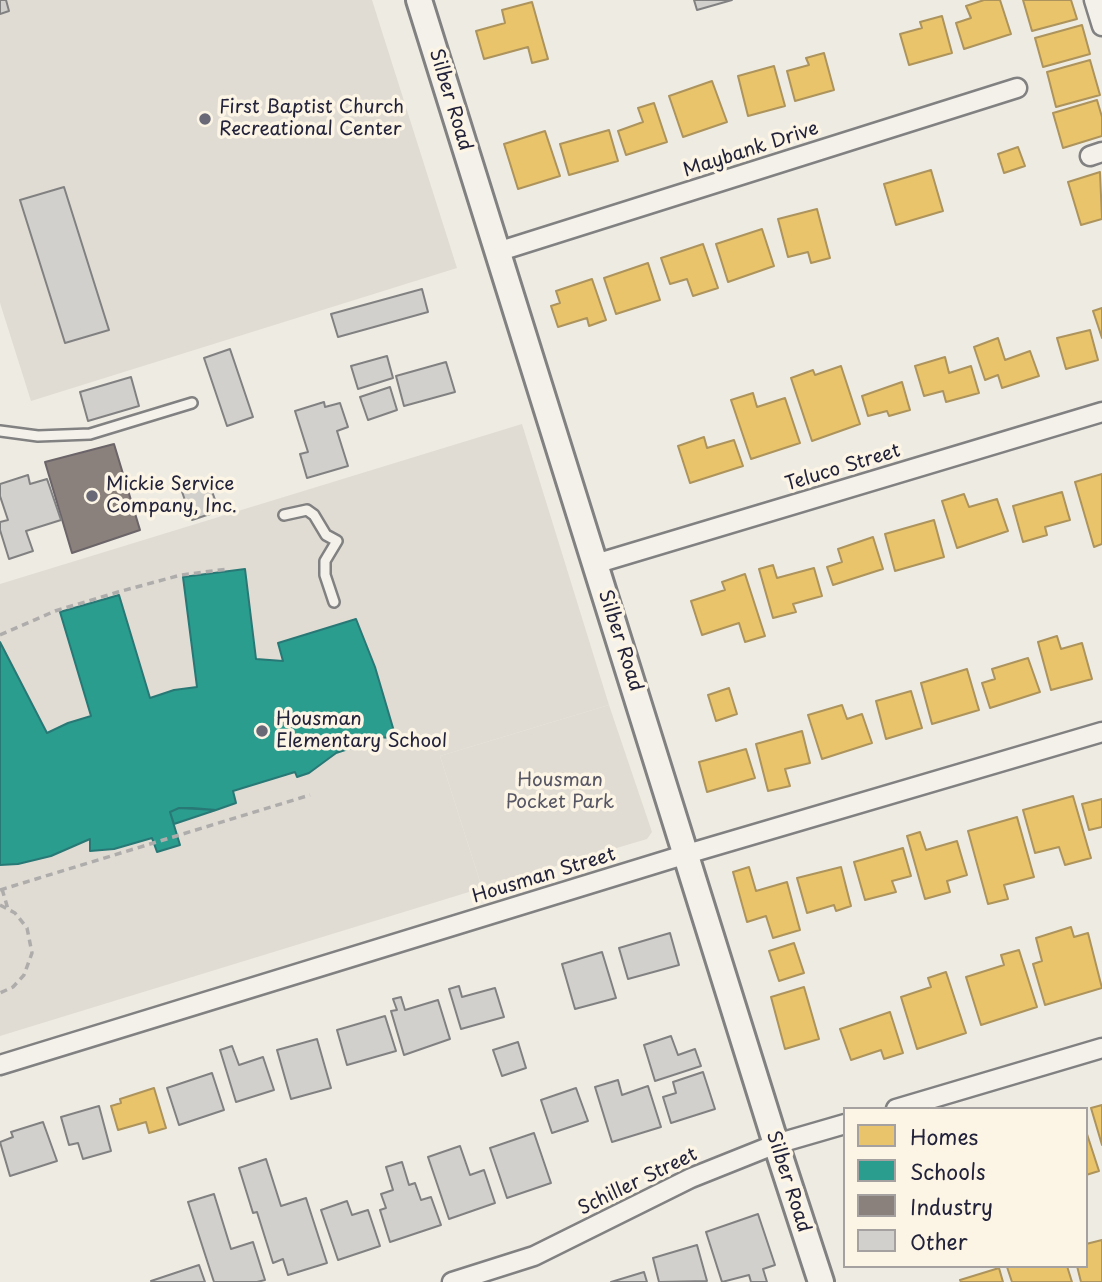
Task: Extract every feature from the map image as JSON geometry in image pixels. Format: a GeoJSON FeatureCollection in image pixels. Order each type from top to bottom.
{"type":"FeatureCollection","features":[{"type":"Feature","properties":{"kind":"street","name":"Silber Road"},"geometry":{"type":"LineString","coordinates":[[419,0],[821,1282]]}},
{"type":"Feature","properties":{"kind":"street"},"geometry":{"type":"LineString","coordinates":[[1094,0],[1102,26]]}},
{"type":"Feature","properties":{"kind":"street","name":"Maybank Drive"},"geometry":{"type":"LineString","coordinates":[[497,252],[1017,88]]}},
{"type":"Feature","properties":{"kind":"street","name":"Teluco Street"},"geometry":{"type":"LineString","coordinates":[[595,564],[1102,412]]}},
{"type":"Feature","properties":{"kind":"street","name":"Housman Street"},"geometry":{"type":"LineString","coordinates":[[0,1065],[687,854],[1102,732]]}},
{"type":"Feature","properties":{"kind":"street"},"geometry":{"type":"LineString","coordinates":[[904,1107],[1102,1048]]}},
{"type":"Feature","properties":{"kind":"street","name":"Schiller Street"},"geometry":{"type":"LineString","coordinates":[[452,1282],[534,1256],[691,1178],[776,1144],[843,1125]]}},
{"type":"Feature","properties":{"kind":"lane"},"geometry":{"type":"LineString","coordinates":[[0,431],[38,436],[90,434],[192,404]]}},
{"type":"Feature","properties":{"kind":"lane"},"geometry":{"type":"LineString","coordinates":[[284,516],[307,510],[314,515],[326,535],[337,541],[325,561],[334,602]]}},
{"type":"Feature","properties":{"kind":"path"},"geometry":{"type":"LineString","coordinates":[[0,635],[55,611],[118,592],[181,575],[228,569]]}},
{"type":"Feature","properties":{"kind":"path"},"geometry":{"type":"LineString","coordinates":[[8,909],[1,890],[310,795]]}},
{"type":"Feature","properties":{"kind":"path"},"geometry":{"type":"LineString","coordinates":[[0,905],[15,913],[27,928],[32,953],[28,969],[19,982],[0,993]]}},
{"type":"Feature","properties":{"kind":"shaded area","name":"Housman Elementary School"},"geometry":{"type":"Polygon","coordinates":[[[522,424],[609,705],[440,756],[482,888],[0,1036],[0,584],[522,424]]]}},
{"type":"Feature","properties":{"kind":"green space","name":"First Baptist Church Recreational Center"},"geometry":{"type":"Polygon","coordinates":[[[0,0],[372,0],[457,268],[31,401],[0,303],[0,0]]]}},
{"type":"Feature","properties":{"kind":"green space"},"geometry":{"type":"Polygon","coordinates":[[[520,426],[534,470],[454,494],[449,477],[346,508],[351,526],[346,528],[333,525],[317,501],[299,493],[520,426]]]}},
{"type":"Feature","properties":{"kind":"green space"},"geometry":{"type":"Polygon","coordinates":[[[541,502],[603,703],[419,759],[357,558],[541,502]]]}},
{"type":"Feature","properties":{"kind":"green space","name":"Housman Pocket Park"},"geometry":{"type":"Polygon","coordinates":[[[609,705],[652,832],[647,839],[482,888],[440,756],[609,705]]]}},
{"type":"Feature","properties":{"kind":"building: Homes"},"geometry":{"type":"Polygon","coordinates":[[[984,0],[1000,0],[1011,34],[964,49],[956,23],[971,18],[966,6],[984,0]]]}},
{"type":"Feature","properties":{"kind":"building: Homes"},"geometry":{"type":"Polygon","coordinates":[[[1023,0],[1071,0],[1077,19],[1032,31],[1023,0]]]}},
{"type":"Feature","properties":{"kind":"building: Homes"},"geometry":{"type":"Polygon","coordinates":[[[532,2],[548,59],[532,63],[528,47],[484,59],[476,31],[505,23],[502,10],[532,2]]]}},
{"type":"Feature","properties":{"kind":"building: Homes"},"geometry":{"type":"Polygon","coordinates":[[[942,16],[952,53],[909,65],[900,34],[922,28],[920,22],[942,16]]]}},
{"type":"Feature","properties":{"kind":"building: Homes"},"geometry":{"type":"Polygon","coordinates":[[[1082,25],[1090,54],[1043,67],[1035,38],[1082,25]]]}},
{"type":"Feature","properties":{"kind":"building: Homes"},"geometry":{"type":"Polygon","coordinates":[[[824,53],[834,90],[795,101],[787,71],[809,65],[806,58],[824,53]]]}},
{"type":"Feature","properties":{"kind":"building: Homes"},"geometry":{"type":"Polygon","coordinates":[[[1090,60],[1100,95],[1056,107],[1047,72],[1090,60]]]}},
{"type":"Feature","properties":{"kind":"building: Homes"},"geometry":{"type":"Polygon","coordinates":[[[774,66],[785,106],[748,116],[738,76],[774,66]]]}},
{"type":"Feature","properties":{"kind":"building: Homes"},"geometry":{"type":"Polygon","coordinates":[[[712,81],[727,122],[683,137],[669,96],[712,81]]]}},
{"type":"Feature","properties":{"kind":"building: Homes"},"geometry":{"type":"Polygon","coordinates":[[[1097,100],[1102,117],[1102,136],[1063,148],[1053,113],[1097,100]]]}},
{"type":"Feature","properties":{"kind":"building: Homes"},"geometry":{"type":"Polygon","coordinates":[[[654,103],[667,142],[626,155],[618,131],[643,122],[638,108],[654,103]]]}},
{"type":"Feature","properties":{"kind":"building: Homes"},"geometry":{"type":"Polygon","coordinates":[[[609,130],[618,161],[569,175],[560,144],[609,130]]]}},
{"type":"Feature","properties":{"kind":"building: Homes"},"geometry":{"type":"Polygon","coordinates":[[[545,131],[560,176],[518,189],[504,144],[545,131]]]}},
{"type":"Feature","properties":{"kind":"building: Homes"},"geometry":{"type":"Polygon","coordinates":[[[1018,147],[1025,166],[1004,173],[998,154],[1018,147]]]}},
{"type":"Feature","properties":{"kind":"building: Homes"},"geometry":{"type":"Polygon","coordinates":[[[931,170],[943,211],[896,225],[884,184],[931,170]]]}},
{"type":"Feature","properties":{"kind":"building: Homes"},"geometry":{"type":"Polygon","coordinates":[[[1100,172],[1102,219],[1081,225],[1068,182],[1100,172]]]}},
{"type":"Feature","properties":{"kind":"building: Homes"},"geometry":{"type":"Polygon","coordinates":[[[817,209],[830,258],[811,263],[808,252],[788,257],[778,219],[817,209]]]}},
{"type":"Feature","properties":{"kind":"building: Homes"},"geometry":{"type":"Polygon","coordinates":[[[762,229],[774,266],[728,282],[716,244],[762,229]]]}},
{"type":"Feature","properties":{"kind":"building: Homes"},"geometry":{"type":"Polygon","coordinates":[[[703,244],[718,288],[693,296],[687,279],[670,284],[661,258],[703,244]]]}},
{"type":"Feature","properties":{"kind":"building: Homes"},"geometry":{"type":"Polygon","coordinates":[[[648,263],[660,300],[616,314],[604,278],[648,263]]]}},
{"type":"Feature","properties":{"kind":"building: Homes"},"geometry":{"type":"Polygon","coordinates":[[[592,279],[606,320],[589,326],[587,318],[558,327],[551,306],[560,303],[556,291],[592,279]]]}},
{"type":"Feature","properties":{"kind":"building: Homes"},"geometry":{"type":"Polygon","coordinates":[[[1102,308],[1102,338],[1093,311],[1102,308]]]}},
{"type":"Feature","properties":{"kind":"building: Homes"},"geometry":{"type":"Polygon","coordinates":[[[1090,330],[1098,360],[1066,369],[1057,338],[1090,330]]]}},
{"type":"Feature","properties":{"kind":"building: Homes"},"geometry":{"type":"Polygon","coordinates":[[[998,338],[1005,360],[1030,351],[1039,376],[1002,388],[998,375],[985,380],[974,347],[998,338]]]}},
{"type":"Feature","properties":{"kind":"building: Homes"},"geometry":{"type":"Polygon","coordinates":[[[945,357],[949,373],[971,366],[979,393],[946,402],[943,391],[924,396],[915,366],[945,357]]]}},
{"type":"Feature","properties":{"kind":"building: Homes"},"geometry":{"type":"Polygon","coordinates":[[[841,366],[860,424],[812,441],[791,378],[813,370],[815,375],[841,366]]]}},
{"type":"Feature","properties":{"kind":"building: Homes"},"geometry":{"type":"Polygon","coordinates":[[[902,382],[910,410],[889,416],[887,411],[868,416],[862,396],[902,382]]]}},
{"type":"Feature","properties":{"kind":"building: Homes"},"geometry":{"type":"Polygon","coordinates":[[[753,393],[757,407],[785,398],[800,443],[751,459],[731,400],[753,393]]]}},
{"type":"Feature","properties":{"kind":"building: Homes"},"geometry":{"type":"Polygon","coordinates":[[[704,437],[707,448],[734,440],[743,466],[690,483],[678,446],[704,437]]]}},
{"type":"Feature","properties":{"kind":"building: Homes"},"geometry":{"type":"Polygon","coordinates":[[[1102,474],[1102,544],[1094,547],[1075,482],[1102,474]]]}},
{"type":"Feature","properties":{"kind":"building: Homes"},"geometry":{"type":"Polygon","coordinates":[[[1062,492],[1070,520],[1045,527],[1047,535],[1023,542],[1013,506],[1062,492]]]}},
{"type":"Feature","properties":{"kind":"building: Homes"},"geometry":{"type":"Polygon","coordinates":[[[964,494],[969,507],[997,499],[1008,531],[957,548],[942,501],[964,494]]]}},
{"type":"Feature","properties":{"kind":"building: Homes"},"geometry":{"type":"Polygon","coordinates":[[[934,520],[944,557],[895,571],[885,534],[934,520]]]}},
{"type":"Feature","properties":{"kind":"building: Homes"},"geometry":{"type":"Polygon","coordinates":[[[873,537],[883,569],[833,585],[827,567],[842,562],[838,549],[873,537]]]}},
{"type":"Feature","properties":{"kind":"building: Homes"},"geometry":{"type":"Polygon","coordinates":[[[773,565],[777,578],[814,568],[822,596],[793,604],[796,612],[773,618],[759,569],[773,565]]]}},
{"type":"Feature","properties":{"kind":"building: Homes"},"geometry":{"type":"Polygon","coordinates":[[[745,574],[765,636],[745,642],[739,623],[702,635],[691,601],[725,590],[722,582],[745,574]]]}},
{"type":"Feature","properties":{"kind":"building: Homes"},"geometry":{"type":"Polygon","coordinates":[[[1057,636],[1061,649],[1082,643],[1092,679],[1051,690],[1038,642],[1057,636]]]}},
{"type":"Feature","properties":{"kind":"building: Homes"},"geometry":{"type":"Polygon","coordinates":[[[1028,658],[1040,692],[990,708],[982,683],[995,679],[992,669],[1028,658]]]}},
{"type":"Feature","properties":{"kind":"building: Homes"},"geometry":{"type":"Polygon","coordinates":[[[967,669],[979,710],[932,724],[921,683],[967,669]]]}},
{"type":"Feature","properties":{"kind":"building: Homes"},"geometry":{"type":"Polygon","coordinates":[[[729,688],[737,714],[716,721],[708,695],[729,688]]]}},
{"type":"Feature","properties":{"kind":"building: Homes"},"geometry":{"type":"Polygon","coordinates":[[[911,691],[922,728],[886,739],[876,701],[911,691]]]}},
{"type":"Feature","properties":{"kind":"building: Homes"},"geometry":{"type":"Polygon","coordinates":[[[842,705],[847,719],[862,714],[872,743],[822,759],[808,715],[842,705]]]}},
{"type":"Feature","properties":{"kind":"building: Homes"},"geometry":{"type":"Polygon","coordinates":[[[802,731],[810,763],[785,769],[790,786],[768,791],[756,744],[802,731]]]}},
{"type":"Feature","properties":{"kind":"building: Homes"},"geometry":{"type":"Polygon","coordinates":[[[746,749],[755,778],[707,792],[699,762],[746,749]]]}},
{"type":"Feature","properties":{"kind":"building: Homes"},"geometry":{"type":"Polygon","coordinates":[[[1073,796],[1091,858],[1065,865],[1059,847],[1035,853],[1023,810],[1073,796]]]}},
{"type":"Feature","properties":{"kind":"building: Homes"},"geometry":{"type":"Polygon","coordinates":[[[1102,799],[1102,827],[1089,830],[1082,804],[1102,799]]]}},
{"type":"Feature","properties":{"kind":"building: Homes"},"geometry":{"type":"Polygon","coordinates":[[[1017,817],[1034,877],[1004,885],[1008,899],[988,904],[968,831],[1017,817]]]}},
{"type":"Feature","properties":{"kind":"building: Homes"},"geometry":{"type":"Polygon","coordinates":[[[920,832],[926,850],[957,841],[967,875],[947,881],[950,892],[925,899],[907,836],[920,832]]]}},
{"type":"Feature","properties":{"kind":"building: Homes"},"geometry":{"type":"Polygon","coordinates":[[[903,848],[911,876],[892,881],[896,892],[865,900],[854,862],[903,848]]]}},
{"type":"Feature","properties":{"kind":"building: Homes"},"geometry":{"type":"Polygon","coordinates":[[[749,867],[756,891],[787,882],[800,930],[773,938],[766,916],[747,922],[733,872],[749,867]]]}},
{"type":"Feature","properties":{"kind":"building: Homes"},"geometry":{"type":"Polygon","coordinates":[[[841,867],[851,906],[836,911],[834,905],[807,913],[797,878],[841,867]]]}},
{"type":"Feature","properties":{"kind":"building: Homes"},"geometry":{"type":"Polygon","coordinates":[[[1071,927],[1074,937],[1088,933],[1102,988],[1045,1005],[1033,964],[1042,961],[1036,938],[1071,927]]]}},
{"type":"Feature","properties":{"kind":"building: Homes"},"geometry":{"type":"Polygon","coordinates":[[[794,943],[804,973],[779,981],[769,951],[794,943]]]}},
{"type":"Feature","properties":{"kind":"building: Homes"},"geometry":{"type":"Polygon","coordinates":[[[1019,950],[1037,1007],[981,1025],[966,977],[1004,965],[1001,955],[1019,950]]]}},
{"type":"Feature","properties":{"kind":"building: Homes"},"geometry":{"type":"Polygon","coordinates":[[[946,972],[966,1033],[917,1049],[901,997],[931,987],[928,978],[946,972]]]}},
{"type":"Feature","properties":{"kind":"building: Homes"},"geometry":{"type":"Polygon","coordinates":[[[804,987],[819,1039],[785,1049],[771,997],[804,987]]]}},
{"type":"Feature","properties":{"kind":"building: Homes"},"geometry":{"type":"Polygon","coordinates":[[[890,1012],[903,1053],[884,1059],[881,1050],[851,1060],[840,1029],[890,1012]]]}},
{"type":"Feature","properties":{"kind":"building: Homes"},"geometry":{"type":"Polygon","coordinates":[[[154,1088],[166,1128],[149,1133],[146,1122],[118,1130],[111,1106],[121,1103],[120,1099],[154,1088]]]}},
{"type":"Feature","properties":{"kind":"building: Homes"},"geometry":{"type":"Polygon","coordinates":[[[1102,1105],[1102,1145],[1091,1108],[1102,1105]]]}},
{"type":"Feature","properties":{"kind":"building: Homes"},"geometry":{"type":"Polygon","coordinates":[[[1088,1137],[1099,1171],[1088,1174],[1088,1137]]]}},
{"type":"Feature","properties":{"kind":"building: Homes"},"geometry":{"type":"Polygon","coordinates":[[[1102,1240],[1102,1282],[1081,1282],[1078,1268],[1088,1268],[1088,1244],[1102,1240]]]}},
{"type":"Feature","properties":{"kind":"building: Homes"},"geometry":{"type":"Polygon","coordinates":[[[999,1268],[1003,1282],[960,1280],[999,1268]]]}},
{"type":"Feature","properties":{"kind":"building: Homes"},"geometry":{"type":"Polygon","coordinates":[[[1007,1268],[1068,1268],[1072,1282],[1012,1282],[1007,1268]]]}},
{"type":"Feature","properties":{"kind":"building: Schools"},"geometry":{"type":"Polygon","coordinates":[[[245,569],[256,659],[283,661],[278,643],[356,619],[375,667],[396,738],[371,737],[347,745],[309,773],[297,777],[295,772],[233,791],[236,803],[216,810],[179,808],[170,812],[180,845],[157,852],[152,838],[114,849],[90,851],[90,839],[51,856],[18,864],[0,865],[0,642],[47,733],[91,716],[60,612],[119,595],[150,698],[174,690],[197,687],[183,577],[245,569]]]}},
{"type":"Feature","properties":{"kind":"building: Schools"},"geometry":{"type":"Polygon","coordinates":[[[371,737],[376,740],[336,753],[347,745],[371,737]]]}},
{"type":"Feature","properties":{"kind":"building: Schools"},"geometry":{"type":"Polygon","coordinates":[[[179,808],[216,810],[174,824],[170,812],[179,808]]]}},
{"type":"Feature","properties":{"kind":"building: Industry","name":"Mickie Service Company, Inc."},"geometry":{"type":"Polygon","coordinates":[[[114,444],[140,530],[72,553],[45,462],[114,444]]]}},
{"type":"Feature","properties":{"kind":"building: Other"},"geometry":{"type":"Polygon","coordinates":[[[0,0],[6,0],[9,11],[0,14],[0,0]]]}},
{"type":"Feature","properties":{"kind":"building: Other"},"geometry":{"type":"Polygon","coordinates":[[[694,0],[732,0],[697,10],[694,0]]]}},
{"type":"Feature","properties":{"kind":"building: Other"},"geometry":{"type":"Polygon","coordinates":[[[64,187],[109,330],[65,343],[20,200],[64,187]]]}},
{"type":"Feature","properties":{"kind":"building: Other"},"geometry":{"type":"Polygon","coordinates":[[[422,289],[428,312],[338,337],[331,314],[422,289]]]}},
{"type":"Feature","properties":{"kind":"building: Other"},"geometry":{"type":"Polygon","coordinates":[[[230,349],[253,417],[227,426],[204,358],[230,349]]]}},
{"type":"Feature","properties":{"kind":"building: Other"},"geometry":{"type":"Polygon","coordinates":[[[387,356],[393,378],[358,389],[351,366],[387,356]]]}},
{"type":"Feature","properties":{"kind":"building: Other"},"geometry":{"type":"Polygon","coordinates":[[[446,362],[455,392],[404,406],[396,376],[446,362]]]}},
{"type":"Feature","properties":{"kind":"building: Other"},"geometry":{"type":"Polygon","coordinates":[[[131,377],[139,406],[88,421],[80,392],[131,377]]]}},
{"type":"Feature","properties":{"kind":"building: Other"},"geometry":{"type":"Polygon","coordinates":[[[390,387],[397,410],[368,420],[360,397],[390,387]]]}},
{"type":"Feature","properties":{"kind":"building: Other"},"geometry":{"type":"Polygon","coordinates":[[[324,402],[325,407],[340,403],[348,427],[337,431],[348,466],[307,478],[300,454],[308,452],[295,411],[324,402]]]}},
{"type":"Feature","properties":{"kind":"building: Other"},"geometry":{"type":"Polygon","coordinates":[[[28,475],[30,484],[47,479],[61,520],[26,531],[33,551],[9,559],[0,530],[0,522],[8,520],[0,496],[0,484],[28,475]]]}},
{"type":"Feature","properties":{"kind":"building: Other"},"geometry":{"type":"Polygon","coordinates":[[[208,480],[219,511],[192,520],[181,489],[208,480]]]}},
{"type":"Feature","properties":{"kind":"building: Other"},"geometry":{"type":"Polygon","coordinates":[[[670,933],[679,965],[628,979],[619,948],[670,933]]]}},
{"type":"Feature","properties":{"kind":"building: Other"},"geometry":{"type":"Polygon","coordinates":[[[602,952],[616,998],[575,1009],[562,964],[602,952]]]}},
{"type":"Feature","properties":{"kind":"building: Other"},"geometry":{"type":"Polygon","coordinates":[[[459,986],[462,997],[495,988],[504,1017],[461,1029],[449,989],[459,986]]]}},
{"type":"Feature","properties":{"kind":"building: Other"},"geometry":{"type":"Polygon","coordinates":[[[401,997],[405,1010],[438,1000],[450,1039],[404,1055],[391,1011],[397,1010],[393,999],[401,997]]]}},
{"type":"Feature","properties":{"kind":"building: Other"},"geometry":{"type":"Polygon","coordinates":[[[385,1016],[396,1051],[347,1065],[337,1030],[385,1016]]]}},
{"type":"Feature","properties":{"kind":"building: Other"},"geometry":{"type":"Polygon","coordinates":[[[671,1036],[678,1055],[695,1049],[701,1066],[655,1081],[644,1045],[671,1036]]]}},
{"type":"Feature","properties":{"kind":"building: Other"},"geometry":{"type":"Polygon","coordinates":[[[317,1039],[331,1088],[291,1099],[277,1050],[317,1039]]]}},
{"type":"Feature","properties":{"kind":"building: Other"},"geometry":{"type":"Polygon","coordinates":[[[518,1042],[526,1068],[502,1076],[493,1050],[518,1042]]]}},
{"type":"Feature","properties":{"kind":"building: Other"},"geometry":{"type":"Polygon","coordinates":[[[232,1046],[239,1065],[263,1057],[274,1090],[236,1102],[220,1050],[232,1046]]]}},
{"type":"Feature","properties":{"kind":"building: Other"},"geometry":{"type":"Polygon","coordinates":[[[703,1072],[715,1109],[671,1123],[663,1097],[676,1093],[673,1082],[703,1072]]]}},
{"type":"Feature","properties":{"kind":"building: Other"},"geometry":{"type":"Polygon","coordinates":[[[212,1073],[224,1110],[179,1125],[167,1088],[212,1073]]]}},
{"type":"Feature","properties":{"kind":"building: Other"},"geometry":{"type":"Polygon","coordinates":[[[618,1080],[622,1095],[648,1086],[661,1127],[612,1142],[595,1087],[618,1080]]]}},
{"type":"Feature","properties":{"kind":"building: Other"},"geometry":{"type":"Polygon","coordinates":[[[576,1088],[588,1121],[552,1133],[541,1100],[576,1088]]]}},
{"type":"Feature","properties":{"kind":"building: Other"},"geometry":{"type":"Polygon","coordinates":[[[99,1106],[111,1151],[83,1159],[78,1143],[69,1145],[61,1117],[99,1106]]]}},
{"type":"Feature","properties":{"kind":"building: Other"},"geometry":{"type":"Polygon","coordinates":[[[43,1122],[57,1161],[10,1176],[0,1142],[13,1137],[11,1132],[43,1122]]]}},
{"type":"Feature","properties":{"kind":"building: Other"},"geometry":{"type":"Polygon","coordinates":[[[534,1133],[551,1183],[507,1198],[490,1148],[534,1133]]]}},
{"type":"Feature","properties":{"kind":"building: Other"},"geometry":{"type":"Polygon","coordinates":[[[460,1146],[470,1175],[484,1170],[495,1203],[449,1219],[428,1157],[460,1146]]]}},
{"type":"Feature","properties":{"kind":"building: Other"},"geometry":{"type":"Polygon","coordinates":[[[266,1159],[281,1206],[306,1198],[327,1263],[288,1275],[283,1259],[273,1263],[257,1212],[253,1213],[239,1168],[266,1159]]]}},
{"type":"Feature","properties":{"kind":"building: Other"},"geometry":{"type":"Polygon","coordinates":[[[402,1162],[409,1185],[415,1183],[421,1200],[431,1197],[441,1225],[390,1242],[380,1210],[386,1208],[381,1194],[393,1190],[386,1167],[402,1162]]]}},
{"type":"Feature","properties":{"kind":"building: Other"},"geometry":{"type":"Polygon","coordinates":[[[214,1194],[231,1249],[253,1242],[265,1280],[214,1282],[188,1202],[214,1194]]]}},
{"type":"Feature","properties":{"kind":"building: Other"},"geometry":{"type":"Polygon","coordinates":[[[347,1201],[352,1215],[368,1210],[380,1246],[338,1260],[321,1210],[347,1201]]]}},
{"type":"Feature","properties":{"kind":"building: Other"},"geometry":{"type":"Polygon","coordinates":[[[758,1214],[775,1265],[763,1269],[767,1282],[751,1282],[749,1275],[722,1282],[706,1232],[758,1214]]]}},
{"type":"Feature","properties":{"kind":"building: Other"},"geometry":{"type":"Polygon","coordinates":[[[697,1245],[707,1281],[659,1282],[653,1258],[697,1245]]]}},
{"type":"Feature","properties":{"kind":"building: Other"},"geometry":{"type":"Polygon","coordinates":[[[199,1265],[205,1282],[151,1281],[199,1265]]]}},
{"type":"Feature","properties":{"kind":"building: Other"},"geometry":{"type":"Polygon","coordinates":[[[644,1272],[647,1282],[611,1282],[644,1272]]]}},
{"type":"Feature","properties":{"kind":"place","name":"First Baptist Church Recreational Center"},"geometry":{"type":"Point","coordinates":[205,119]}},
{"type":"Feature","properties":{"kind":"place","name":"Mickie Service Company, Inc."},"geometry":{"type":"Point","coordinates":[92,496]}},
{"type":"Feature","properties":{"kind":"place","name":"Housman Elementary School"},"geometry":{"type":"Point","coordinates":[262,731]}}]}
